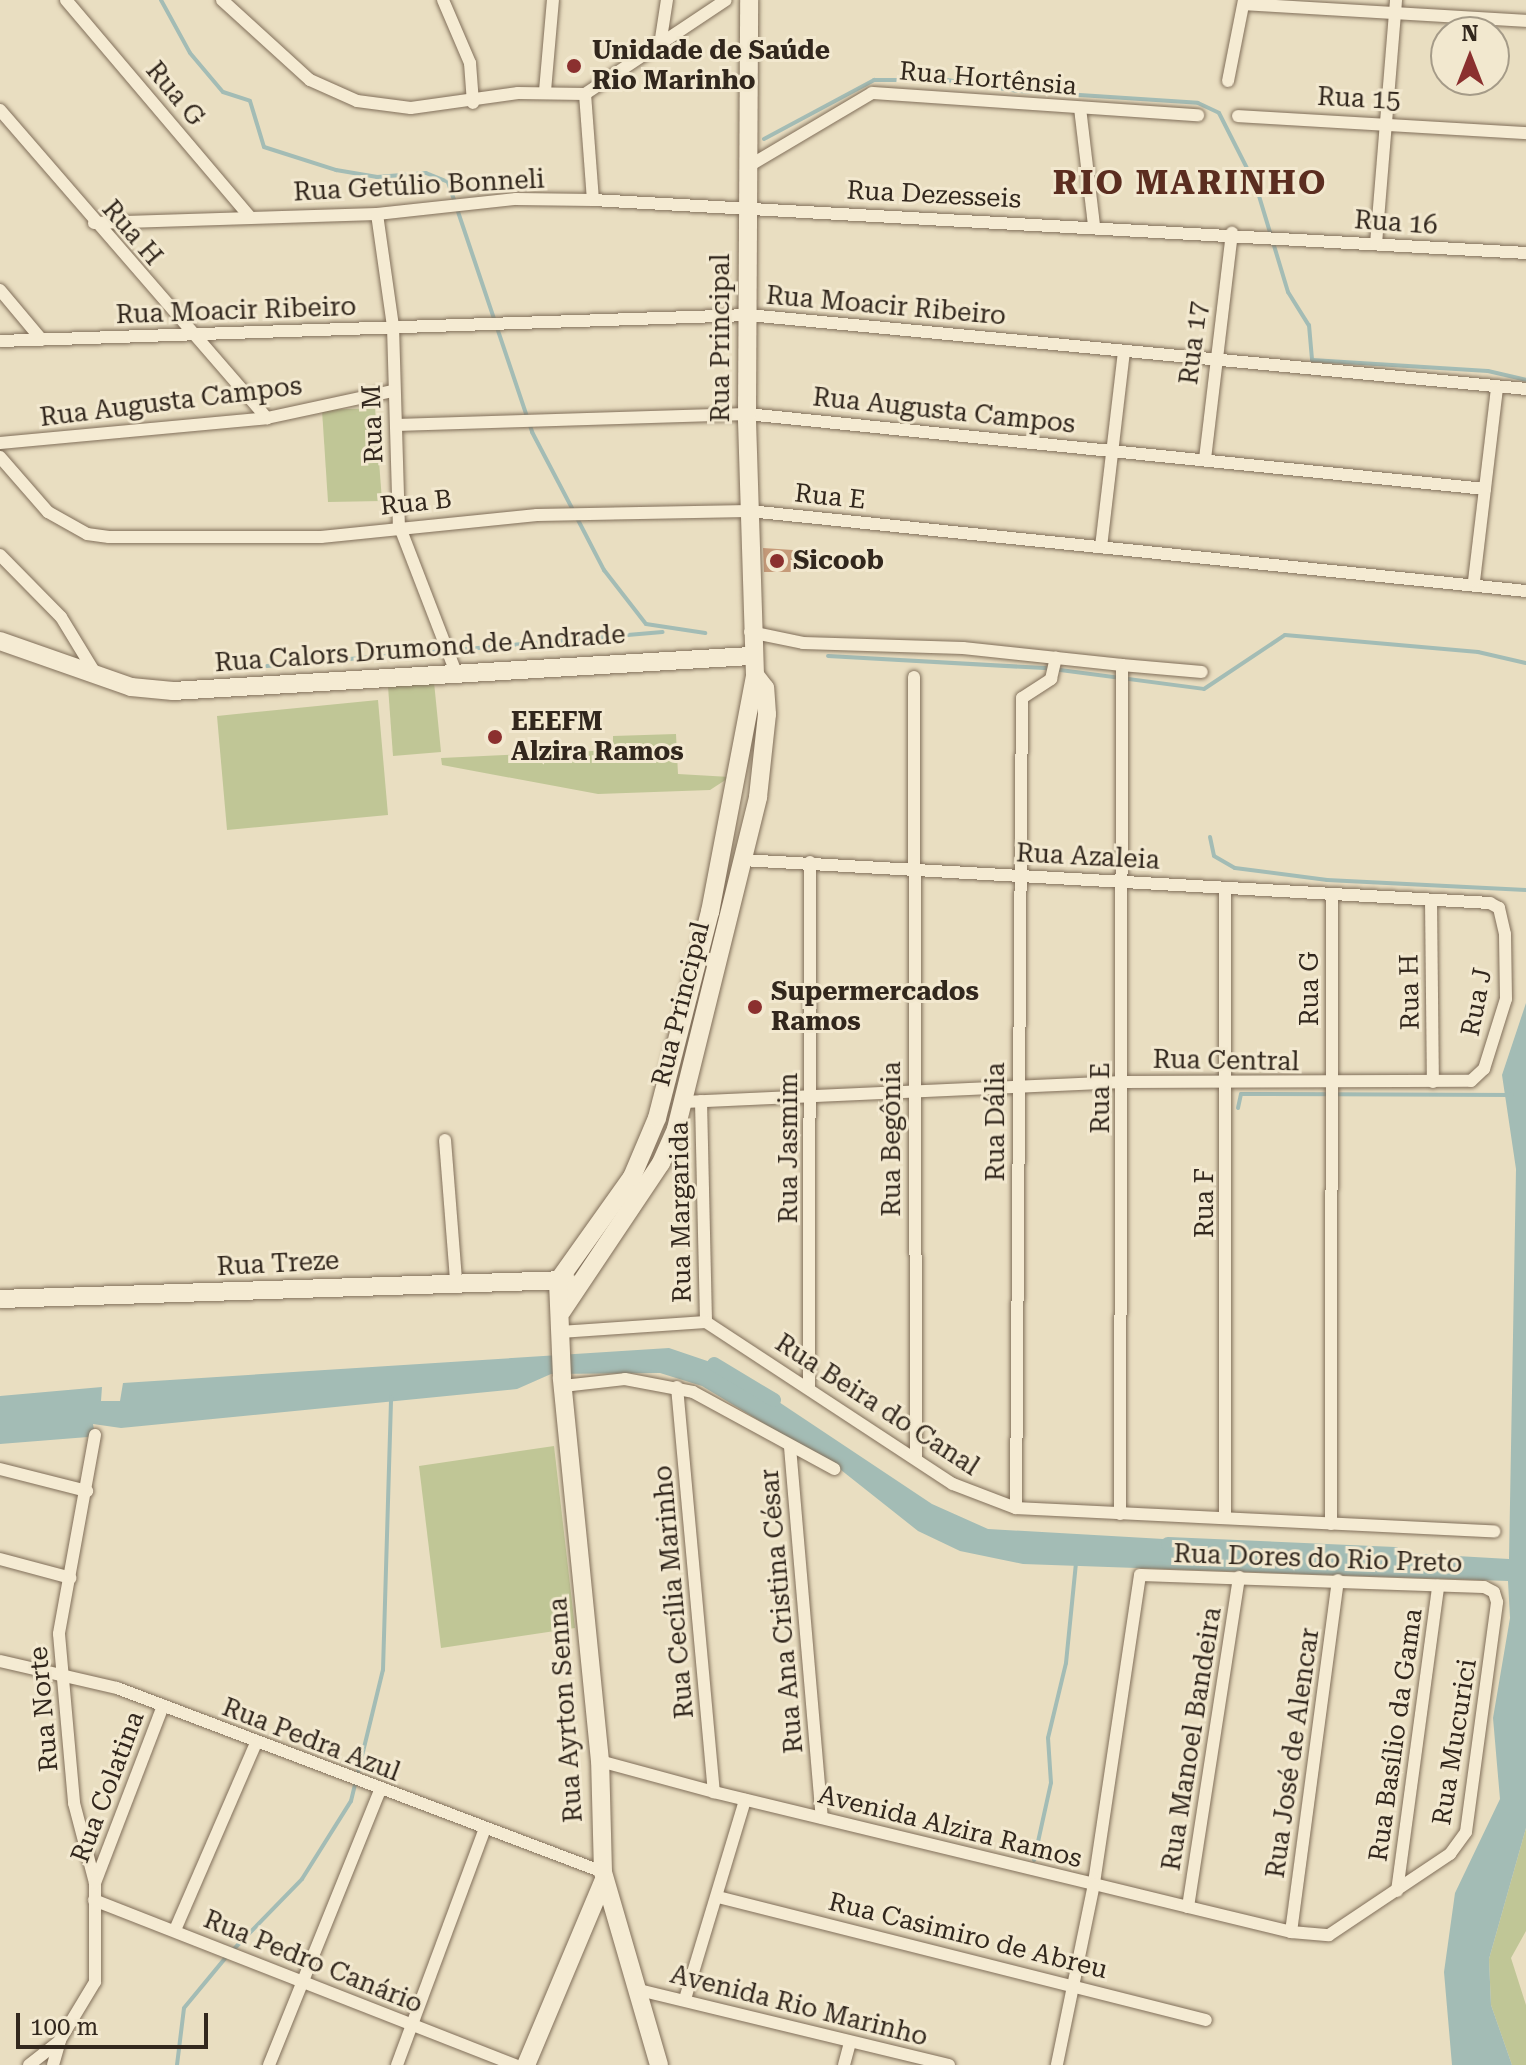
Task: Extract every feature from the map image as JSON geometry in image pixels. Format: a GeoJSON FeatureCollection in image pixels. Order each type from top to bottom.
{"type":"FeatureCollection","features":[{"type":"Feature","properties":{"kind":"main road","name":"Rua Principal"},"geometry":{"type":"LineString","coordinates":[[559,1276],[632,1177],[657,1118],[710,912],[755,675],[751,645],[747,414],[749,0]]}},
{"type":"Feature","properties":{"kind":"main road","name":"Rua Calors Drumond de Andrade"},"geometry":{"type":"LineString","coordinates":[[0,641],[131,687],[173,691],[751,645]]}},
{"type":"Feature","properties":{"kind":"main road","name":"Rua Principal"},"geometry":{"type":"LineString","coordinates":[[560,1331],[577,1282],[661,1163],[692,1102],[743,860],[767,714],[765,688],[755,675]]}},
{"type":"Feature","properties":{"kind":"main road","name":"Rua Treze"},"geometry":{"type":"LineString","coordinates":[[0,1299],[559,1276]]}},
{"type":"Feature","properties":{"kind":"main road"},"geometry":{"type":"LineString","coordinates":[[560,1331],[559,1276],[577,1282]]}},
{"type":"Feature","properties":{"kind":"main road","name":"Rua Ayrton Senna"},"geometry":{"type":"LineString","coordinates":[[560,1331],[562,1382],[600,1761],[604,1876],[659,2065]]}},
{"type":"Feature","properties":{"kind":"main road"},"geometry":{"type":"LineString","coordinates":[[526,2065],[604,1876]]}},
{"type":"Feature","properties":{"kind":"street","name":"Rua G"},"geometry":{"type":"LineString","coordinates":[[66,0],[249,216]]}},
{"type":"Feature","properties":{"kind":"street"},"geometry":{"type":"LineString","coordinates":[[222,0],[274,51],[333,92],[411,108],[473,103],[545,91],[585,94],[726,0]]}},
{"type":"Feature","properties":{"kind":"street"},"geometry":{"type":"LineString","coordinates":[[443,0],[470,63],[473,103]]}},
{"type":"Feature","properties":{"kind":"street"},"geometry":{"type":"LineString","coordinates":[[545,91],[553,0]]}},
{"type":"Feature","properties":{"kind":"street"},"geometry":{"type":"LineString","coordinates":[[660,45],[667,0]]}},
{"type":"Feature","properties":{"kind":"street"},"geometry":{"type":"LineString","coordinates":[[1228,81],[1244,2],[1395,5],[1526,21]]}},
{"type":"Feature","properties":{"kind":"street"},"geometry":{"type":"LineString","coordinates":[[1376,244],[1395,5]]}},
{"type":"Feature","properties":{"kind":"street","name":"Rua Hortênsia"},"geometry":{"type":"LineString","coordinates":[[747,167],[872,93],[1198,115]]}},
{"type":"Feature","properties":{"kind":"street"},"geometry":{"type":"LineString","coordinates":[[585,94],[593,200]]}},
{"type":"Feature","properties":{"kind":"street"},"geometry":{"type":"LineString","coordinates":[[1080,108],[1094,225]]}},
{"type":"Feature","properties":{"kind":"street","name":"Rua H"},"geometry":{"type":"LineString","coordinates":[[0,110],[94,223],[267,418]]}},
{"type":"Feature","properties":{"kind":"street","name":"Rua 15"},"geometry":{"type":"LineString","coordinates":[[1238,116],[1386,122],[1526,133]]}},
{"type":"Feature","properties":{"kind":"street","name":"Rua Getúlio Bonneli"},"geometry":{"type":"LineString","coordinates":[[94,223],[377,214],[516,199],[746,208]]}},
{"type":"Feature","properties":{"kind":"street","name":"Rua Dezesseis"},"geometry":{"type":"LineString","coordinates":[[746,208],[1264,235]]}},
{"type":"Feature","properties":{"kind":"street","name":"Rua M"},"geometry":{"type":"LineString","coordinates":[[377,214],[393,327],[399,525],[455,670]]}},
{"type":"Feature","properties":{"kind":"street","name":"Rua 17"},"geometry":{"type":"LineString","coordinates":[[1205,459],[1213,361],[1232,233]]}},
{"type":"Feature","properties":{"kind":"street","name":"Rua 16"},"geometry":{"type":"LineString","coordinates":[[1264,235],[1526,253]]}},
{"type":"Feature","properties":{"kind":"street"},"geometry":{"type":"LineString","coordinates":[[0,290],[42,340]]}},
{"type":"Feature","properties":{"kind":"street","name":"Rua Moacir Ribeiro"},"geometry":{"type":"LineString","coordinates":[[0,341],[748,315],[1497,389],[1526,389]]}},
{"type":"Feature","properties":{"kind":"street"},"geometry":{"type":"LineString","coordinates":[[1101,547],[1124,351]]}},
{"type":"Feature","properties":{"kind":"street"},"geometry":{"type":"LineString","coordinates":[[1474,581],[1497,389]]}},
{"type":"Feature","properties":{"kind":"street","name":"Rua Augusta Campos"},"geometry":{"type":"LineString","coordinates":[[0,443],[267,418],[393,391]]}},
{"type":"Feature","properties":{"kind":"street","name":"Rua Augusta Campos"},"geometry":{"type":"LineString","coordinates":[[396,425],[747,414],[1485,489]]}},
{"type":"Feature","properties":{"kind":"street","name":"Rua B"},"geometry":{"type":"LineString","coordinates":[[0,457],[48,512],[87,534],[321,537],[399,525],[749,511]]}},
{"type":"Feature","properties":{"kind":"street","name":"Rua E"},"geometry":{"type":"LineString","coordinates":[[749,511],[1474,581],[1526,591]]}},
{"type":"Feature","properties":{"kind":"street"},"geometry":{"type":"LineString","coordinates":[[0,555],[61,617],[95,673]]}},
{"type":"Feature","properties":{"kind":"street"},"geometry":{"type":"LineString","coordinates":[[751,645],[803,643],[1122,673],[1202,672]]}},
{"type":"Feature","properties":{"kind":"street","name":"Rua Dália"},"geometry":{"type":"LineString","coordinates":[[1016,1508],[1022,698],[1055,665]]}},
{"type":"Feature","properties":{"kind":"street","name":"Rua E"},"geometry":{"type":"LineString","coordinates":[[1120,1514],[1122,673]]}},
{"type":"Feature","properties":{"kind":"street","name":"Rua Begônia"},"geometry":{"type":"LineString","coordinates":[[914,677],[916,1458]]}},
{"type":"Feature","properties":{"kind":"street","name":"Rua Azaleia"},"geometry":{"type":"LineString","coordinates":[[743,860],[1431,900]]}},
{"type":"Feature","properties":{"kind":"street","name":"Rua Jasmim"},"geometry":{"type":"LineString","coordinates":[[809,1387],[810,862]]}},
{"type":"Feature","properties":{"kind":"street","name":"Rua F"},"geometry":{"type":"LineString","coordinates":[[1225,888],[1225,1518]]}},
{"type":"Feature","properties":{"kind":"street","name":"Rua G"},"geometry":{"type":"LineString","coordinates":[[1331,1524],[1332,894]]}},
{"type":"Feature","properties":{"kind":"street","name":"Rua H"},"geometry":{"type":"LineString","coordinates":[[1431,900],[1433,1082]]}},
{"type":"Feature","properties":{"kind":"street","name":"Rua J"},"geometry":{"type":"LineString","coordinates":[[1431,900],[1499,908],[1508,975],[1482,1075],[1471,1081],[1433,1082]]}},
{"type":"Feature","properties":{"kind":"street","name":"Rua Central"},"geometry":{"type":"LineString","coordinates":[[692,1102],[1123,1082],[1433,1082]]}},
{"type":"Feature","properties":{"kind":"street","name":"Rua Margarida"},"geometry":{"type":"LineString","coordinates":[[692,1102],[706,1322]]}},
{"type":"Feature","properties":{"kind":"street"},"geometry":{"type":"LineString","coordinates":[[445,1140],[456,1281]]}},
{"type":"Feature","properties":{"kind":"street"},"geometry":{"type":"LineString","coordinates":[[560,1331],[706,1322]]}},
{"type":"Feature","properties":{"kind":"street","name":"Rua Beira do Canal"},"geometry":{"type":"LineString","coordinates":[[706,1322],[979,1497],[1016,1508],[1494,1531]]}},
{"type":"Feature","properties":{"kind":"street"},"geometry":{"type":"LineString","coordinates":[[562,1382],[625,1379],[677,1387],[739,1413],[790,1447],[834,1469]]}},
{"type":"Feature","properties":{"kind":"street","name":"Rua Cecília Marinho"},"geometry":{"type":"LineString","coordinates":[[677,1387],[714,1792]]}},
{"type":"Feature","properties":{"kind":"street","name":"Rua Norte"},"geometry":{"type":"LineString","coordinates":[[95,1435],[59,1634],[59,1677],[74,1803],[95,1883]]}},
{"type":"Feature","properties":{"kind":"street","name":"Rua Ana Cristina César"},"geometry":{"type":"LineString","coordinates":[[790,1447],[822,1818]]}},
{"type":"Feature","properties":{"kind":"street"},"geometry":{"type":"LineString","coordinates":[[0,1469],[87,1491]]}},
{"type":"Feature","properties":{"kind":"street"},"geometry":{"type":"LineString","coordinates":[[0,1559],[71,1578]]}},
{"type":"Feature","properties":{"kind":"street","name":"Rua Dores do Rio Preto"},"geometry":{"type":"LineString","coordinates":[[1094,1884],[1140,1575],[1338,1580],[1494,1592]]}},
{"type":"Feature","properties":{"kind":"street","name":"Rua Manoel Bandeira"},"geometry":{"type":"LineString","coordinates":[[1188,1907],[1239,1577]]}},
{"type":"Feature","properties":{"kind":"street","name":"Rua José de Alencar"},"geometry":{"type":"LineString","coordinates":[[1291,1932],[1338,1580]]}},
{"type":"Feature","properties":{"kind":"street","name":"Rua Basílio da Gama"},"geometry":{"type":"LineString","coordinates":[[1397,1891],[1438,1586]]}},
{"type":"Feature","properties":{"kind":"street","name":"Rua Mucurici"},"geometry":{"type":"LineString","coordinates":[[1291,1932],[1337,1933],[1450,1854],[1466,1832],[1497,1602],[1494,1592]]}},
{"type":"Feature","properties":{"kind":"street","name":"Rua Pedra Azul"},"geometry":{"type":"LineString","coordinates":[[0,1661],[117,1688],[604,1876]]}},
{"type":"Feature","properties":{"kind":"street","name":"Rua Colatina"},"geometry":{"type":"LineString","coordinates":[[53,2065],[60,2040],[95,1982],[95,1883],[163,1706]]}},
{"type":"Feature","properties":{"kind":"street"},"geometry":{"type":"LineString","coordinates":[[175,1930],[256,1743]]}},
{"type":"Feature","properties":{"kind":"street","name":"Avenida Alzira Ramos"},"geometry":{"type":"LineString","coordinates":[[600,1761],[745,1800],[1291,1932]]}},
{"type":"Feature","properties":{"kind":"street"},"geometry":{"type":"LineString","coordinates":[[269,2065],[380,1790]]}},
{"type":"Feature","properties":{"kind":"street"},"geometry":{"type":"LineString","coordinates":[[685,1999],[745,1800]]}},
{"type":"Feature","properties":{"kind":"street"},"geometry":{"type":"LineString","coordinates":[[397,2065],[484,1831]]}},
{"type":"Feature","properties":{"kind":"street"},"geometry":{"type":"LineString","coordinates":[[1057,2065],[1094,1884]]}},
{"type":"Feature","properties":{"kind":"street","name":"Rua Casimiro de Abreu"},"geometry":{"type":"LineString","coordinates":[[718,1897],[1075,1984],[1206,2020]]}},
{"type":"Feature","properties":{"kind":"street","name":"Rua Pedro Canário"},"geometry":{"type":"LineString","coordinates":[[94,1900],[175,1930],[302,1984],[516,2065]]}},
{"type":"Feature","properties":{"kind":"street","name":"Avenida Rio Marinho"},"geometry":{"type":"LineString","coordinates":[[639,1990],[949,2065]]}},
{"type":"Feature","properties":{"kind":"street"},"geometry":{"type":"LineString","coordinates":[[29,2065],[60,2040]]}},
{"type":"Feature","properties":{"kind":"street"},"geometry":{"type":"LineString","coordinates":[[844,2065],[850,2042]]}},
{"type":"Feature","properties":{"kind":"green space"},"geometry":{"type":"Polygon","coordinates":[[[375,408],[382,501],[328,502],[322,410],[375,408]]]}},
{"type":"Feature","properties":{"kind":"green space"},"geometry":{"type":"Polygon","coordinates":[[[434,682],[441,752],[393,756],[388,686],[434,682]]]}},
{"type":"Feature","properties":{"kind":"green space"},"geometry":{"type":"Polygon","coordinates":[[[378,700],[388,815],[227,830],[217,716],[378,700]]]}},
{"type":"Feature","properties":{"kind":"green space"},"geometry":{"type":"Polygon","coordinates":[[[676,734],[678,774],[730,777],[710,790],[598,794],[442,765],[441,758],[613,750],[613,736],[676,734]]]}},
{"type":"Feature","properties":{"kind":"green space"},"geometry":{"type":"Polygon","coordinates":[[[554,1446],[575,1628],[441,1648],[419,1466],[554,1446]]]}},
{"type":"Feature","properties":{"kind":"green space"},"geometry":{"type":"Polygon","coordinates":[[[1526,1828],[1526,1931],[1511,1958],[1526,2005],[1526,2065],[1512,2065],[1491,2005],[1489,1959],[1526,1828]]]}},
{"type":"Feature","properties":{"kind":"water"},"geometry":{"type":"Polygon","coordinates":[[[1526,1003],[1526,1828],[1489,1959],[1491,2005],[1512,2065],[1452,2065],[1444,1972],[1455,1893],[1500,1799],[1493,1718],[1510,1618],[1508,1581],[1023,1564],[960,1551],[918,1531],[841,1470],[702,1386],[660,1373],[551,1374],[517,1389],[121,1428],[93,1424],[95,1435],[88,1437],[0,1444],[0,1396],[102,1387],[101,1401],[120,1401],[123,1383],[669,1348],[728,1368],[932,1504],[988,1529],[1509,1559],[1516,1169],[1502,1075],[1526,1003]]]}},
{"type":"Feature","properties":{"kind":"building","name":"Sicoob"},"geometry":{"type":"Polygon","coordinates":[[[763,548],[793,550],[794,572],[764,572],[763,548]]]}},
{"type":"Feature","properties":{"kind":"waterway"},"geometry":{"type":"LineString","coordinates":[[161,0],[190,53],[223,92],[250,101],[264,147],[336,170],[377,177],[426,173],[448,182],[532,432],[573,510]]}},
{"type":"Feature","properties":{"kind":"waterway"},"geometry":{"type":"LineString","coordinates":[[764,139],[874,80],[947,80],[1019,91],[1198,103],[1219,113],[1256,186],[1288,292],[1309,325],[1312,360],[1488,371],[1526,380]]}},
{"type":"Feature","properties":{"kind":"waterway"},"geometry":{"type":"LineString","coordinates":[[577,518],[604,570],[646,624],[705,633]]}},
{"type":"Feature","properties":{"kind":"waterway"},"geometry":{"type":"LineString","coordinates":[[267,666],[663,632]]}},
{"type":"Feature","properties":{"kind":"waterway"},"geometry":{"type":"LineString","coordinates":[[828,656],[1045,668],[1204,689],[1285,635],[1478,652],[1526,663]]}},
{"type":"Feature","properties":{"kind":"waterway"},"geometry":{"type":"LineString","coordinates":[[1210,837],[1214,856],[1235,868],[1327,880],[1526,890]]}},
{"type":"Feature","properties":{"kind":"waterway"},"geometry":{"type":"LineString","coordinates":[[1238,1108],[1241,1094],[1512,1095]]}},
{"type":"Feature","properties":{"kind":"waterway"},"geometry":{"type":"LineString","coordinates":[[714,1364],[774,1400]]}},
{"type":"Feature","properties":{"kind":"waterway"},"geometry":{"type":"LineString","coordinates":[[233,1950],[302,1879],[351,1801],[383,1670],[391,1397]]}},
{"type":"Feature","properties":{"kind":"waterway"},"geometry":{"type":"LineString","coordinates":[[1168,1544],[1395,1554]]}},
{"type":"Feature","properties":{"kind":"waterway"},"geometry":{"type":"LineString","coordinates":[[1034,1860],[1051,1783],[1048,1738],[1066,1663],[1076,1563]]}},
{"type":"Feature","properties":{"kind":"waterway"},"geometry":{"type":"LineString","coordinates":[[177,2065],[184,2008],[227,1956]]}},
{"type":"Feature","properties":{"kind":"place","name":"Unidade de Saúde Rio Marinho"},"geometry":{"type":"Point","coordinates":[574,66]}},
{"type":"Feature","properties":{"kind":"place","name":"Sicoob"},"geometry":{"type":"Point","coordinates":[777,561]}},
{"type":"Feature","properties":{"kind":"place","name":"EEEFM Alzira Ramos"},"geometry":{"type":"Point","coordinates":[495,737]}},
{"type":"Feature","properties":{"kind":"place","name":"Supermercados Ramos"},"geometry":{"type":"Point","coordinates":[755,1007]}},
{"type":"Feature","properties":{"kind":"district","name":"RIO MARINHO"},"geometry":{"type":"Point","coordinates":[1190,183]}}]}
